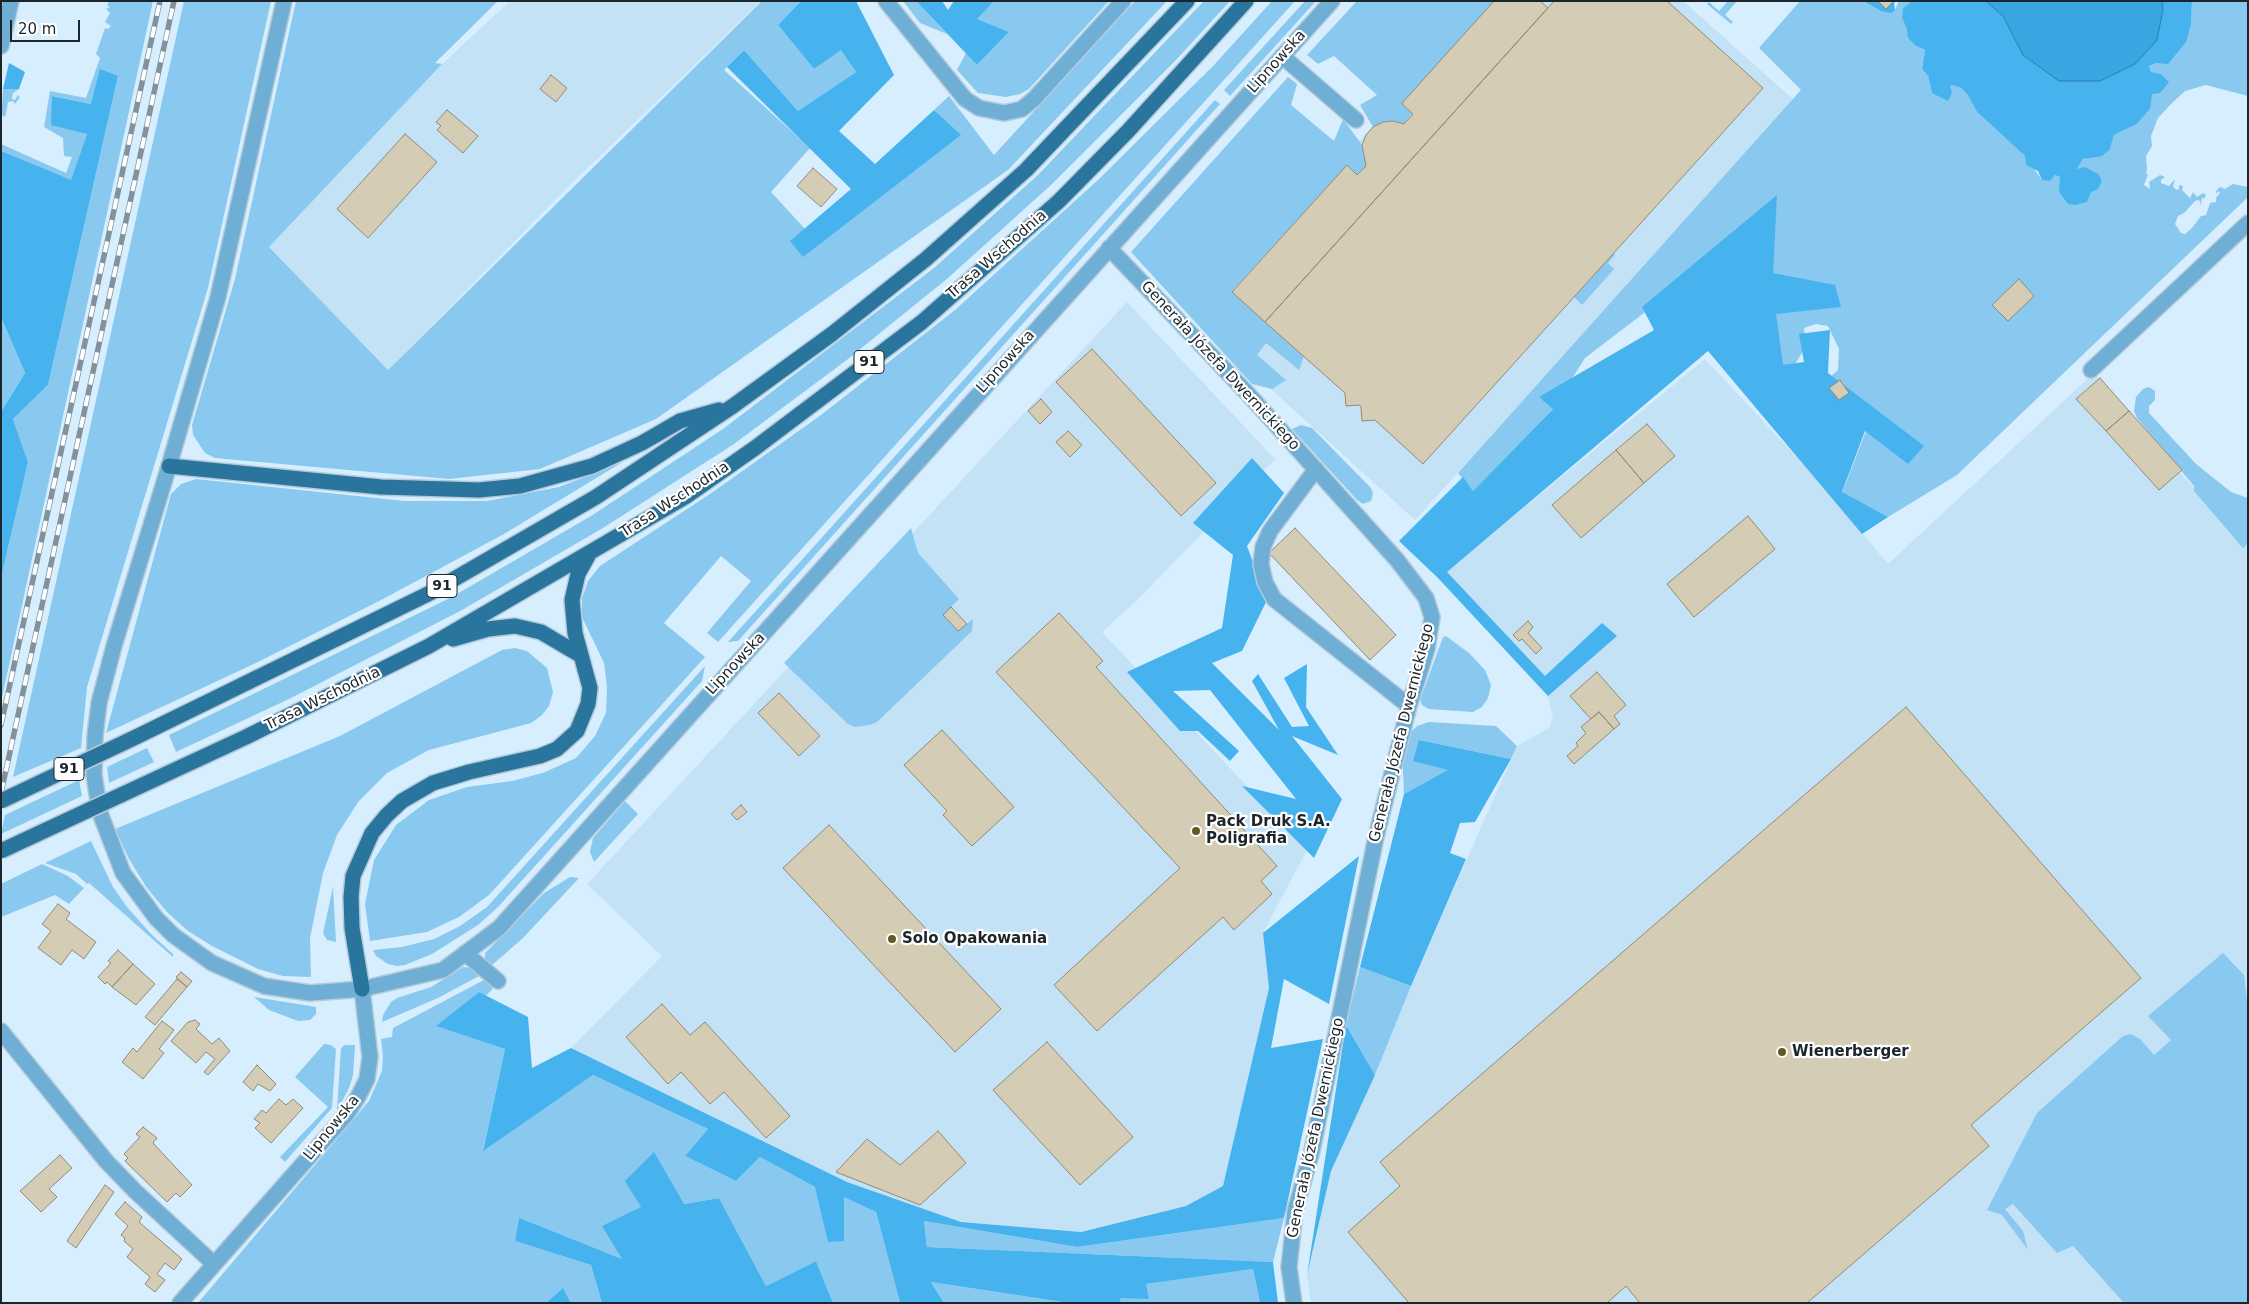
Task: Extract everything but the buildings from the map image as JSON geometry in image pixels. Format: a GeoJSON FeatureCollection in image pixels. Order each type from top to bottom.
{"type":"FeatureCollection","features":[{"type":"Feature","properties":{"kind":"main road","name":"91"},"geometry":{"type":"LineString","coordinates":[[1,801],[430,593],[596,497],[733,406],[832,334],[912,270],[1019,176],[1100,94],[1187,1]]}},
{"type":"Feature","properties":{"kind":"main road","name":"Trasa Wschodnia"},"geometry":{"type":"LineString","coordinates":[[1,851],[246,737],[429,646],[589,555],[701,486],[816,403],[922,322],[1059,201],[1128,131],[1246,1]]}},
{"type":"Feature","properties":{"kind":"main road"},"geometry":{"type":"LineString","coordinates":[[169,466],[381,487],[433,490],[479,490],[520,486],[592,466],[642,443],[680,421],[733,406]]}},
{"type":"Feature","properties":{"kind":"main road"},"geometry":{"type":"LineString","coordinates":[[362,989],[355,947],[351,897],[353,876],[372,833],[402,801],[433,783],[469,772],[540,756],[557,749],[577,731],[588,704],[590,688],[586,668],[580,654],[572,615],[572,600],[578,574],[589,555]]}},
{"type":"Feature","properties":{"kind":"main road"},"geometry":{"type":"LineString","coordinates":[[429,646],[488,630],[515,626],[541,632],[580,654]]}},
{"type":"Feature","properties":{"kind":"street"},"geometry":{"type":"LineString","coordinates":[[1,46],[11,1]]}},
{"type":"Feature","properties":{"kind":"street"},"geometry":{"type":"LineString","coordinates":[[284,1],[218,297],[114,646],[99,703],[95,736],[94,775],[100,813],[112,850],[123,873],[156,918],[173,934],[212,963],[264,986],[322,994],[362,989]]}},
{"type":"Feature","properties":{"kind":"street"},"geometry":{"type":"LineString","coordinates":[[886,1],[965,98],[987,111],[1014,112],[1034,99],[1124,1]]}},
{"type":"Feature","properties":{"kind":"street","name":"Lipnowska"},"geometry":{"type":"LineString","coordinates":[[180,1303],[347,1114],[358,1098],[367,1079],[370,1057],[362,989],[443,970],[499,928],[1332,1]]}},
{"type":"Feature","properties":{"kind":"street"},"geometry":{"type":"LineString","coordinates":[[1282,56],[1356,120]]}},
{"type":"Feature","properties":{"kind":"street"},"geometry":{"type":"LineString","coordinates":[[2091,370],[2248,223]]}},
{"type":"Feature","properties":{"kind":"street","name":"Generała Józefa Dwernickiego"},"geometry":{"type":"LineString","coordinates":[[1109,248],[1250,396],[1316,469],[1397,560],[1426,598],[1430,608],[1431,631],[1409,706],[1376,837],[1312,1151],[1296,1211],[1289,1266],[1294,1303]]}},
{"type":"Feature","properties":{"kind":"street"},"geometry":{"type":"LineString","coordinates":[[1316,469],[1270,531],[1263,546],[1261,564],[1265,582],[1274,599],[1409,706]]}},
{"type":"Feature","properties":{"kind":"street"},"geometry":{"type":"LineString","coordinates":[[466,953],[498,981]]}},
{"type":"Feature","properties":{"kind":"street"},"geometry":{"type":"LineString","coordinates":[[1,1031],[106,1161],[135,1191],[214,1264]]}},
{"type":"Feature","properties":{"kind":"shaded area"},"geometry":{"type":"Polygon","coordinates":[[[109,1],[153,1],[1,702],[1,578],[28,462],[13,419],[48,385],[118,76],[91,104],[53,96],[87,134],[71,181],[1,151],[1,144],[66,173],[72,157],[64,156],[63,138],[44,127],[50,91],[86,98],[100,58],[96,54],[105,28],[108,29],[111,26],[105,22],[110,13],[106,9],[110,7],[107,5],[109,1]]]}},
{"type":"Feature","properties":{"kind":"shaded area"},"geometry":{"type":"Polygon","coordinates":[[[184,1],[271,1],[208,288],[87,687],[81,748],[13,777],[184,1]]]}},
{"type":"Feature","properties":{"kind":"shaded area"},"geometry":{"type":"Polygon","coordinates":[[[296,1],[498,1],[435,63],[442,64],[269,247],[388,370],[762,1],[801,1],[778,25],[814,69],[841,49],[856,72],[798,111],[744,50],[724,70],[810,148],[771,192],[805,229],[790,241],[960,135],[934,110],[949,96],[994,155],[1135,1],[1167,1],[1008,170],[656,419],[540,469],[449,479],[215,458],[205,453],[193,435],[192,425],[235,279],[296,1]]]}},
{"type":"Feature","properties":{"kind":"shaded area"},"geometry":{"type":"Polygon","coordinates":[[[510,1],[761,1],[572,183],[388,370],[269,247],[442,64],[510,1]]]}},
{"type":"Feature","properties":{"kind":"shaded area"},"geometry":{"type":"Polygon","coordinates":[[[801,1],[856,1],[894,75],[839,131],[875,164],[934,110],[961,135],[803,257],[790,241],[851,189],[727,67],[744,50],[798,111],[856,72],[841,50],[814,69],[778,25],[801,1]]]}},
{"type":"Feature","properties":{"kind":"shaded area"},"geometry":{"type":"Polygon","coordinates":[[[903,1],[916,1],[947,34],[920,23],[903,1]]]}},
{"type":"Feature","properties":{"kind":"shaded area"},"geometry":{"type":"Polygon","coordinates":[[[916,1],[942,1],[948,10],[954,1],[994,1],[977,19],[1009,32],[977,65],[916,1]]]}},
{"type":"Feature","properties":{"kind":"shaded area"},"geometry":{"type":"Polygon","coordinates":[[[994,1],[1109,1],[1029,89],[1020,94],[1006,97],[978,93],[957,70],[966,53],[977,65],[1009,32],[976,19],[994,1]]]}},
{"type":"Feature","properties":{"kind":"shaded area"},"geometry":{"type":"Polygon","coordinates":[[[1204,1],[1230,1],[1176,60],[1051,185],[948,278],[848,359],[734,444],[603,528],[462,610],[291,698],[176,752],[169,735],[450,598],[591,516],[723,429],[934,268],[1038,175],[1204,1]]]}},
{"type":"Feature","properties":{"kind":"shaded area"},"geometry":{"type":"Polygon","coordinates":[[[1272,1],[1295,1],[718,642],[707,633],[751,581],[721,556],[664,623],[705,657],[489,895],[459,917],[427,932],[370,941],[365,904],[374,860],[396,825],[429,800],[467,787],[512,781],[543,773],[576,758],[595,736],[606,713],[607,687],[604,663],[582,617],[582,598],[588,581],[600,566],[710,494],[821,415],[955,310],[1099,179],[1214,65],[1272,1]]]}},
{"type":"Feature","properties":{"kind":"shaded area"},"geometry":{"type":"Polygon","coordinates":[[[1305,1],[1316,1],[1230,96],[1224,90],[1305,1]]]}},
{"type":"Feature","properties":{"kind":"shaded area"},"geometry":{"type":"Polygon","coordinates":[[[1357,1],[1494,1],[1404,124],[1393,121],[1383,122],[1373,127],[1360,105],[1377,95],[1334,56],[1318,64],[1307,55],[1357,1]]]}},
{"type":"Feature","properties":{"kind":"shaded area"},"geometry":{"type":"Polygon","coordinates":[[[1484,1],[1683,1],[1795,101],[1415,520],[1198,323],[1484,1]]]}},
{"type":"Feature","properties":{"kind":"shaded area"},"geometry":{"type":"Polygon","coordinates":[[[1728,1],[1737,1],[1725,15],[1733,22],[1731,24],[1707,4],[1709,2],[1719,11],[1728,1]]]}},
{"type":"Feature","properties":{"kind":"shaded area"},"geometry":{"type":"Polygon","coordinates":[[[1800,1],[1863,1],[1881,11],[1895,10],[1899,1],[1912,1],[1903,8],[1902,18],[1916,46],[1925,50],[1922,69],[1928,76],[1932,93],[1952,85],[1961,88],[1967,94],[1977,112],[2025,156],[2042,180],[2055,175],[2060,177],[2076,170],[2083,159],[2110,149],[2114,135],[2137,124],[2150,109],[2151,72],[2149,66],[2157,63],[2191,24],[2192,1],[2248,1],[2248,96],[2206,85],[2185,91],[2158,118],[2151,136],[2152,146],[2146,156],[2146,174],[2148,174],[2144,185],[2150,189],[2149,182],[2160,175],[2165,177],[2161,180],[2161,183],[2169,186],[2175,179],[2173,186],[2176,190],[2179,189],[2179,185],[2183,186],[2182,190],[2190,198],[2193,192],[2197,197],[2203,193],[2206,195],[2204,199],[2202,197],[2201,205],[2199,200],[2195,201],[2184,213],[2178,216],[2175,224],[2181,233],[2185,234],[2201,216],[2206,215],[2210,203],[2216,202],[2216,198],[2220,193],[2218,191],[2216,194],[2216,191],[2220,187],[2225,189],[2233,184],[2248,187],[2248,197],[1957,475],[1888,517],[1842,493],[1866,431],[1908,463],[1923,446],[1828,379],[1838,370],[1839,349],[1828,326],[1816,324],[1804,328],[1806,346],[1794,366],[1778,371],[1678,287],[1585,358],[1553,409],[1473,491],[1458,473],[1801,90],[1759,48],[1800,1]]]}},
{"type":"Feature","properties":{"kind":"shaded area"},"geometry":{"type":"Polygon","coordinates":[[[1863,1],[1896,1],[1894,3],[1895,10],[1891,13],[1881,11],[1863,1]]]}},
{"type":"Feature","properties":{"kind":"shaded area"},"geometry":{"type":"Polygon","coordinates":[[[1912,1],[2192,1],[2191,24],[2186,42],[2168,64],[2157,63],[2149,66],[2151,72],[2161,74],[2169,82],[2160,93],[2152,94],[2150,109],[2137,124],[2114,135],[2110,149],[2102,156],[2083,159],[2077,169],[2085,167],[2098,174],[2102,181],[2098,189],[2091,192],[2087,202],[2075,205],[2068,204],[2059,192],[2060,177],[2055,175],[2050,181],[2042,180],[2038,171],[2026,165],[2025,156],[1977,112],[1967,94],[1961,88],[1950,86],[1952,93],[1948,101],[1932,93],[1928,76],[1922,69],[1925,50],[1916,46],[1908,38],[1907,29],[1902,18],[1903,8],[1912,1]]]}},
{"type":"Feature","properties":{"kind":"shaded area"},"geometry":{"type":"Polygon","coordinates":[[[1986,1],[2162,1],[2163,9],[2157,40],[2135,64],[2100,81],[2059,81],[2023,55],[2003,16],[1986,1]]]}},
{"type":"Feature","properties":{"kind":"shaded area"},"geometry":{"type":"Polygon","coordinates":[[[9,63],[25,72],[19,89],[3,89],[9,63]]]}},
{"type":"Feature","properties":{"kind":"shaded area"},"geometry":{"type":"Polygon","coordinates":[[[100,69],[118,76],[48,385],[13,419],[28,462],[1,578],[1,412],[25,373],[1,317],[1,151],[71,180],[87,134],[51,125],[52,96],[91,104],[100,69]]]}},
{"type":"Feature","properties":{"kind":"shaded area"},"geometry":{"type":"Polygon","coordinates":[[[1288,77],[1297,84],[1291,105],[1334,141],[1343,119],[1362,145],[1366,166],[1357,175],[1347,165],[1232,291],[1304,356],[1299,370],[1266,343],[1257,355],[1286,380],[1272,389],[1252,384],[1131,252],[1288,77]]]}},
{"type":"Feature","properties":{"kind":"shaded area"},"geometry":{"type":"Polygon","coordinates":[[[3,89],[19,89],[13,93],[12,99],[15,100],[18,95],[20,97],[15,104],[13,101],[8,102],[5,117],[2,115],[1,121],[3,89]]]}},
{"type":"Feature","properties":{"kind":"shaded area"},"geometry":{"type":"Polygon","coordinates":[[[1215,100],[1220,104],[738,641],[728,642],[1215,100]]]}},
{"type":"Feature","properties":{"kind":"shaded area"},"geometry":{"type":"Polygon","coordinates":[[[1777,195],[1773,273],[1835,285],[1841,307],[1776,314],[1783,365],[1804,362],[1799,334],[1830,330],[1828,373],[1924,446],[1908,464],[1865,431],[1842,492],[1888,517],[1862,534],[1708,351],[1447,572],[1545,676],[1602,623],[1617,636],[1548,696],[1438,578],[1399,541],[1463,477],[1473,491],[1553,409],[1539,397],[1654,330],[1642,307],[1777,195]]]}},
{"type":"Feature","properties":{"kind":"shaded area"},"geometry":{"type":"Polygon","coordinates":[[[1613,253],[1615,255],[1608,263],[1614,269],[1582,305],[1574,297],[1613,253]]]}},
{"type":"Feature","properties":{"kind":"shaded area"},"geometry":{"type":"Polygon","coordinates":[[[1127,302],[1275,459],[1137,600],[1102,632],[1307,850],[1263,933],[1269,988],[1223,1186],[1186,1206],[1080,1232],[961,1222],[847,1182],[571,1048],[662,956],[587,884],[1127,302]]]}},
{"type":"Feature","properties":{"kind":"shaded area"},"geometry":{"type":"Polygon","coordinates":[[[1,317],[25,373],[1,412],[1,317]]]}},
{"type":"Feature","properties":{"kind":"shaded area","name":"Wienerberger"},"geometry":{"type":"Polygon","coordinates":[[[1705,359],[1805,466],[1888,564],[2094,373],[2244,546],[2248,543],[2248,1303],[1311,1303],[1307,1275],[1331,1171],[1375,1075],[1411,986],[1517,746],[1549,728],[1553,718],[1548,696],[1438,578],[1705,359]]]}},
{"type":"Feature","properties":{"kind":"shaded area"},"geometry":{"type":"Polygon","coordinates":[[[2149,387],[2155,391],[2155,400],[2149,406],[2149,413],[2196,464],[2231,492],[2248,498],[2248,543],[2243,548],[2194,491],[2194,486],[2137,418],[2134,411],[2136,397],[2143,389],[2149,387]]]}},
{"type":"Feature","properties":{"kind":"shaded area"},"geometry":{"type":"Polygon","coordinates":[[[1301,425],[1312,428],[1371,488],[1373,494],[1371,501],[1363,504],[1357,500],[1292,429],[1301,425]]]}},
{"type":"Feature","properties":{"kind":"shaded area"},"geometry":{"type":"Polygon","coordinates":[[[1252,458],[1284,493],[1247,546],[1267,600],[1242,651],[1212,663],[1279,730],[1252,681],[1258,674],[1292,727],[1309,726],[1284,678],[1307,664],[1306,707],[1338,755],[1292,736],[1342,799],[1314,858],[1242,786],[1296,799],[1210,690],[1173,691],[1239,751],[1230,761],[1198,731],[1180,731],[1127,672],[1222,628],[1233,555],[1193,523],[1252,458]]]}},
{"type":"Feature","properties":{"kind":"shaded area"},"geometry":{"type":"Polygon","coordinates":[[[621,463],[504,534],[383,599],[258,662],[106,733],[171,494],[181,484],[196,479],[404,501],[487,501],[559,487],[621,463]]]}},
{"type":"Feature","properties":{"kind":"shaded area"},"geometry":{"type":"Polygon","coordinates":[[[911,528],[918,553],[959,599],[943,615],[958,631],[973,619],[972,631],[877,722],[855,727],[848,724],[784,663],[911,528]]]}},
{"type":"Feature","properties":{"kind":"shaded area"},"geometry":{"type":"Polygon","coordinates":[[[1446,636],[1469,653],[1485,670],[1491,685],[1488,698],[1482,707],[1473,712],[1429,709],[1422,705],[1420,700],[1443,637],[1446,636]]]}},
{"type":"Feature","properties":{"kind":"shaded area"},"geometry":{"type":"Polygon","coordinates":[[[515,648],[527,651],[547,668],[553,692],[549,706],[542,715],[531,723],[429,750],[387,773],[358,802],[337,835],[323,873],[310,938],[311,977],[283,976],[258,969],[212,946],[188,931],[167,912],[147,888],[129,859],[115,829],[340,736],[502,650],[515,648]]]}},
{"type":"Feature","properties":{"kind":"shaded area"},"geometry":{"type":"Polygon","coordinates":[[[705,666],[702,681],[498,907],[478,925],[432,954],[405,965],[388,964],[376,956],[373,950],[402,947],[434,939],[460,926],[487,907],[705,666]]]}},
{"type":"Feature","properties":{"kind":"shaded area"},"geometry":{"type":"Polygon","coordinates":[[[1429,722],[1496,726],[1517,746],[1511,759],[1419,740],[1449,770],[1404,794],[1402,748],[1409,734],[1417,726],[1429,722]]]}},
{"type":"Feature","properties":{"kind":"shaded area"},"geometry":{"type":"Polygon","coordinates":[[[1419,740],[1511,759],[1475,822],[1460,823],[1450,853],[1466,859],[1411,986],[1360,967],[1404,794],[1448,770],[1413,761],[1419,740]]]}},
{"type":"Feature","properties":{"kind":"shaded area"},"geometry":{"type":"Polygon","coordinates":[[[147,748],[154,762],[109,783],[107,767],[147,748]]]}},
{"type":"Feature","properties":{"kind":"shaded area"},"geometry":{"type":"Polygon","coordinates":[[[79,780],[82,796],[1,834],[5,815],[79,780]]]}},
{"type":"Feature","properties":{"kind":"shaded area"},"geometry":{"type":"Polygon","coordinates":[[[625,801],[638,814],[594,862],[590,852],[593,838],[625,801]]]}},
{"type":"Feature","properties":{"kind":"shaded area"},"geometry":{"type":"Polygon","coordinates":[[[91,841],[113,887],[127,907],[152,935],[173,954],[173,957],[89,883],[87,884],[76,874],[45,863],[91,841]]]}},
{"type":"Feature","properties":{"kind":"shaded area"},"geometry":{"type":"Polygon","coordinates":[[[1359,856],[1329,1004],[1284,979],[1271,1048],[1323,1039],[1284,1218],[1077,1247],[924,1221],[927,1247],[1273,1262],[1278,1303],[1260,1303],[1253,1269],[1146,1284],[1149,1299],[1121,1298],[1120,1303],[1069,1303],[931,1282],[944,1303],[900,1303],[876,1212],[844,1197],[844,1241],[828,1242],[815,1187],[760,1157],[736,1181],[685,1156],[708,1129],[593,1075],[483,1151],[505,1049],[436,1026],[479,992],[528,1017],[532,1068],[571,1048],[847,1182],[961,1222],[1081,1232],[1186,1206],[1223,1186],[1269,988],[1263,933],[1359,856]]]}},
{"type":"Feature","properties":{"kind":"shaded area"},"geometry":{"type":"Polygon","coordinates":[[[42,864],[68,876],[84,888],[69,904],[55,895],[1,917],[1,884],[42,864]]]}},
{"type":"Feature","properties":{"kind":"shaded area"},"geometry":{"type":"Polygon","coordinates":[[[570,877],[579,878],[523,938],[491,966],[485,960],[485,953],[544,893],[570,877]]]}},
{"type":"Feature","properties":{"kind":"shaded area"},"geometry":{"type":"Polygon","coordinates":[[[333,887],[336,942],[327,940],[323,933],[333,887]]]}},
{"type":"Feature","properties":{"kind":"shaded area"},"geometry":{"type":"Polygon","coordinates":[[[2223,953],[2244,975],[2248,1009],[2248,1303],[2124,1303],[2073,1246],[2057,1253],[2013,1204],[2005,1209],[2023,1231],[2028,1250],[2002,1215],[1987,1210],[2037,1113],[2123,1036],[2131,1034],[2140,1039],[2154,1055],[2171,1040],[2148,1016],[2223,953]]]}},
{"type":"Feature","properties":{"kind":"shaded area"},"geometry":{"type":"Polygon","coordinates":[[[463,967],[472,968],[481,975],[438,998],[382,1022],[383,1015],[391,1002],[397,998],[431,987],[463,967]]]}},
{"type":"Feature","properties":{"kind":"shaded area"},"geometry":{"type":"Polygon","coordinates":[[[1360,967],[1411,986],[1375,1075],[1346,1025],[1360,967]]]}},
{"type":"Feature","properties":{"kind":"shaded area"},"geometry":{"type":"Polygon","coordinates":[[[484,980],[495,986],[486,996],[479,992],[437,1026],[505,1049],[483,1150],[593,1075],[708,1129],[685,1156],[736,1181],[760,1157],[815,1187],[844,1240],[843,1196],[876,1212],[900,1303],[833,1303],[816,1261],[766,1286],[719,1198],[684,1204],[641,1207],[622,1259],[519,1219],[515,1241],[591,1265],[602,1303],[571,1303],[563,1288],[546,1303],[198,1303],[369,1101],[382,1071],[381,1039],[392,1037],[393,1028],[484,980]]]}},
{"type":"Feature","properties":{"kind":"shaded area"},"geometry":{"type":"Polygon","coordinates":[[[254,997],[316,1007],[316,1014],[310,1020],[298,1021],[269,1010],[254,997]]]}},
{"type":"Feature","properties":{"kind":"shaded area"},"geometry":{"type":"Polygon","coordinates":[[[1346,1025],[1375,1075],[1331,1171],[1307,1275],[1346,1025]]]}},
{"type":"Feature","properties":{"kind":"shaded area"},"geometry":{"type":"Polygon","coordinates":[[[324,1044],[331,1045],[336,1049],[332,1108],[285,1162],[280,1157],[328,1107],[295,1077],[324,1044]]]}},
{"type":"Feature","properties":{"kind":"shaded area"},"geometry":{"type":"Polygon","coordinates":[[[345,1045],[355,1045],[353,1075],[349,1088],[337,1111],[341,1048],[345,1045]]]}},
{"type":"Feature","properties":{"kind":"shaded area"},"geometry":{"type":"Polygon","coordinates":[[[654,1152],[684,1204],[719,1198],[766,1286],[816,1261],[833,1303],[602,1303],[591,1265],[515,1241],[519,1218],[622,1259],[602,1226],[641,1207],[625,1181],[654,1152]]]}},
{"type":"Feature","properties":{"kind":"shaded area"},"geometry":{"type":"Polygon","coordinates":[[[1284,1218],[1273,1262],[927,1247],[924,1221],[1077,1247],[1284,1218]]]}},
{"type":"Feature","properties":{"kind":"shaded area"},"geometry":{"type":"Polygon","coordinates":[[[1253,1269],[1260,1303],[1120,1303],[1121,1298],[1145,1284],[1253,1269]]]}},
{"type":"Feature","properties":{"kind":"shaded area"},"geometry":{"type":"Polygon","coordinates":[[[931,1282],[1069,1303],[944,1303],[931,1282]]]}},
{"type":"Feature","properties":{"kind":"shaded area"},"geometry":{"type":"Polygon","coordinates":[[[563,1288],[571,1303],[546,1303],[563,1288]]]}},
{"type":"Feature","properties":{"kind":"railway"},"geometry":{"type":"LineString","coordinates":[[1,725],[160,1]]}},
{"type":"Feature","properties":{"kind":"railway"},"geometry":{"type":"LineString","coordinates":[[1,793],[174,1]]}},
{"type":"Feature","properties":{"kind":"place","name":"Pack Druk S.A. Poligrafia"},"geometry":{"type":"Point","coordinates":[1196,831]}},
{"type":"Feature","properties":{"kind":"place","name":"Solo Opakowania"},"geometry":{"type":"Point","coordinates":[892,939]}},
{"type":"Feature","properties":{"kind":"place","name":"Wienerberger"},"geometry":{"type":"Point","coordinates":[1782,1052]}}]}
